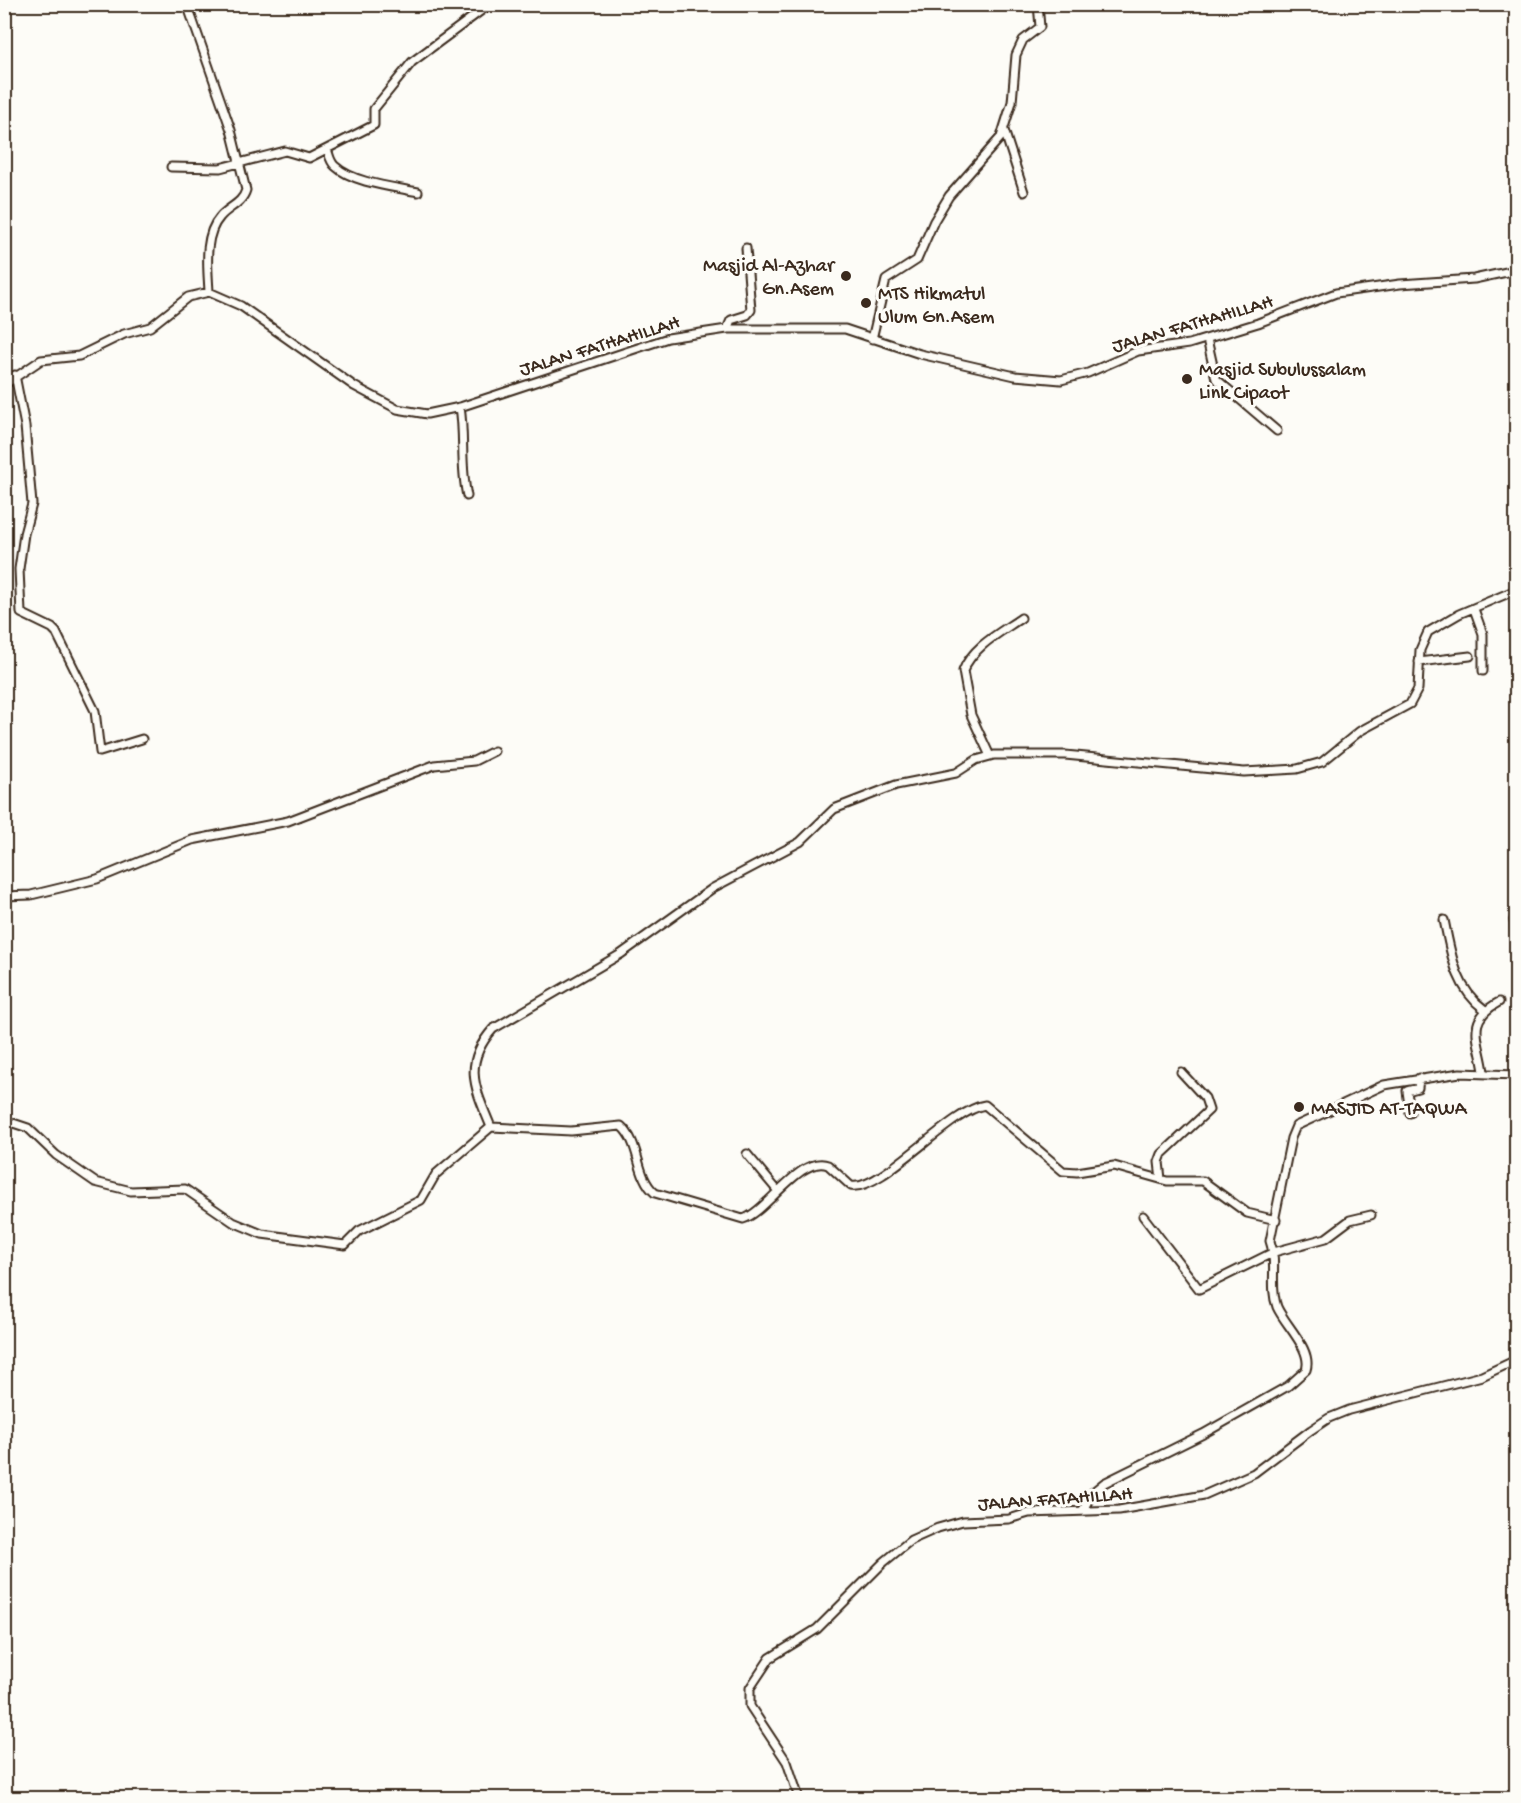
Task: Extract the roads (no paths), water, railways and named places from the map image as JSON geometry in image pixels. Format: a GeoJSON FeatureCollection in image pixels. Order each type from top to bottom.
{"type":"FeatureCollection","features":[{"type":"Feature","properties":{"kind":"street"},"geometry":{"type":"LineString","coordinates":[[4,385],[15,375],[41,360],[79,356],[124,334],[150,327],[188,297],[209,292],[211,230],[221,215],[244,195],[240,162],[187,4]]}},
{"type":"Feature","properties":{"kind":"street"},"geometry":{"type":"LineString","coordinates":[[171,167],[219,168],[285,152],[309,158],[317,156],[374,125],[374,109],[412,62],[490,4]]}},
{"type":"Feature","properties":{"kind":"street"},"geometry":{"type":"LineString","coordinates":[[872,339],[886,280],[917,260],[934,221],[949,196],[974,171],[1004,130],[1012,102],[1016,55],[1023,40],[1040,27],[1038,4]]}},
{"type":"Feature","properties":{"kind":"street"},"geometry":{"type":"LineString","coordinates":[[1004,130],[1024,192]]}},
{"type":"Feature","properties":{"kind":"street"},"geometry":{"type":"LineString","coordinates":[[327,149],[335,166],[349,174],[385,186],[418,192]]}},
{"type":"Feature","properties":{"kind":"street"},"geometry":{"type":"LineString","coordinates":[[728,328],[731,320],[747,315],[752,310],[746,248]]}},
{"type":"Feature","properties":{"kind":"street","name":"JALAN FATHAHILLAH"},"geometry":{"type":"LineString","coordinates":[[209,292],[241,306],[370,396],[397,409],[427,414],[460,407],[668,338],[728,328],[844,329],[920,354],[1002,373],[1061,380],[1088,373],[1138,351],[1180,346],[1207,339],[1347,291],[1400,284],[1474,279],[1516,270]]}},
{"type":"Feature","properties":{"kind":"street"},"geometry":{"type":"LineString","coordinates":[[1207,339],[1216,379],[1277,431]]}},
{"type":"Feature","properties":{"kind":"street"},"geometry":{"type":"LineString","coordinates":[[15,375],[25,426],[32,504],[23,537],[19,569],[21,613],[52,628],[60,640],[95,711],[99,751],[142,739]]}},
{"type":"Feature","properties":{"kind":"street"},"geometry":{"type":"LineString","coordinates":[[460,407],[463,430],[461,464],[466,496]]}},
{"type":"Feature","properties":{"kind":"street"},"geometry":{"type":"LineString","coordinates":[[491,1126],[473,1070],[474,1057],[481,1042],[493,1029],[621,954],[713,888],[800,842],[834,809],[896,785],[956,773],[976,760],[990,756],[1065,755],[1244,772],[1304,768],[1330,757],[1360,731],[1410,704],[1418,689],[1423,639],[1428,632],[1516,590]]}},
{"type":"Feature","properties":{"kind":"street"},"geometry":{"type":"LineString","coordinates":[[1474,609],[1483,634],[1483,671]]}},
{"type":"Feature","properties":{"kind":"street"},"geometry":{"type":"LineString","coordinates":[[990,756],[971,715],[963,671],[968,662],[985,644],[1021,618]]}},
{"type":"Feature","properties":{"kind":"street"},"geometry":{"type":"LineString","coordinates":[[1419,662],[1470,656]]}},
{"type":"Feature","properties":{"kind":"street"},"geometry":{"type":"LineString","coordinates":[[4,896],[31,895],[97,879],[192,840],[288,821],[434,765],[474,760],[494,751]]}},
{"type":"Feature","properties":{"kind":"street"},"geometry":{"type":"LineString","coordinates":[[1444,920],[1459,978],[1468,995],[1484,1009]]}},
{"type":"Feature","properties":{"kind":"street"},"geometry":{"type":"LineString","coordinates":[[1514,920],[1516,936]]}},
{"type":"Feature","properties":{"kind":"street"},"geometry":{"type":"LineString","coordinates":[[1484,1072],[1476,1030],[1484,1009],[1499,1002]]}},
{"type":"Feature","properties":{"kind":"street"},"geometry":{"type":"LineString","coordinates":[[1161,1179],[1159,1162],[1162,1154],[1209,1110],[1205,1098],[1181,1071]]}},
{"type":"Feature","properties":{"kind":"street"},"geometry":{"type":"LineString","coordinates":[[1083,1510],[1094,1492],[1104,1483],[1162,1457],[1271,1396],[1297,1379],[1308,1366],[1301,1347],[1277,1306],[1274,1295],[1274,1252],[1270,1241],[1291,1138],[1296,1126],[1330,1112],[1369,1090],[1419,1078],[1484,1072],[1516,1075]]}},
{"type":"Feature","properties":{"kind":"street"},"geometry":{"type":"LineString","coordinates":[[1410,1113],[1407,1091],[1418,1088],[1419,1078]]}},
{"type":"Feature","properties":{"kind":"street"},"geometry":{"type":"LineString","coordinates":[[4,1120],[28,1128],[56,1155],[95,1182],[131,1191],[185,1189],[233,1222],[262,1234],[345,1245],[359,1231],[421,1200],[436,1174],[491,1126],[571,1131],[621,1126],[629,1135],[646,1184],[656,1194],[738,1219],[752,1215],[777,1190],[815,1165],[824,1164],[851,1186],[859,1186],[897,1163],[962,1116],[985,1105],[1063,1171],[1077,1172],[1114,1166],[1161,1179],[1203,1181],[1246,1213],[1276,1220]]}},
{"type":"Feature","properties":{"kind":"street"},"geometry":{"type":"LineString","coordinates":[[747,1154],[777,1190]]}},
{"type":"Feature","properties":{"kind":"street"},"geometry":{"type":"LineString","coordinates":[[1143,1216],[1198,1289],[1274,1252],[1326,1238],[1350,1220],[1371,1215]]}},
{"type":"Feature","properties":{"kind":"street","name":"JALAN FATAHILLAH"},"geometry":{"type":"LineString","coordinates":[[799,1798],[787,1762],[754,1713],[749,1699],[750,1688],[770,1658],[818,1629],[884,1562],[925,1533],[963,1521],[1083,1510],[1119,1510],[1204,1495],[1254,1473],[1329,1418],[1349,1410],[1482,1376],[1516,1360]]}},
{"type":"Feature","properties":{"kind":"place","name":"Masjid Al-Azhar Gn.Asem"},"geometry":{"type":"Point","coordinates":[846,276]}},
{"type":"Feature","properties":{"kind":"place","name":"MTS Hikmatul Ulum Gn.Asem"},"geometry":{"type":"Point","coordinates":[866,303]}},
{"type":"Feature","properties":{"kind":"place","name":"Masjid Subulussalam Link Cipaot"},"geometry":{"type":"Point","coordinates":[1187,379]}},
{"type":"Feature","properties":{"kind":"place","name":"MASJID AT-TAQWA"},"geometry":{"type":"Point","coordinates":[1299,1107]}}]}
